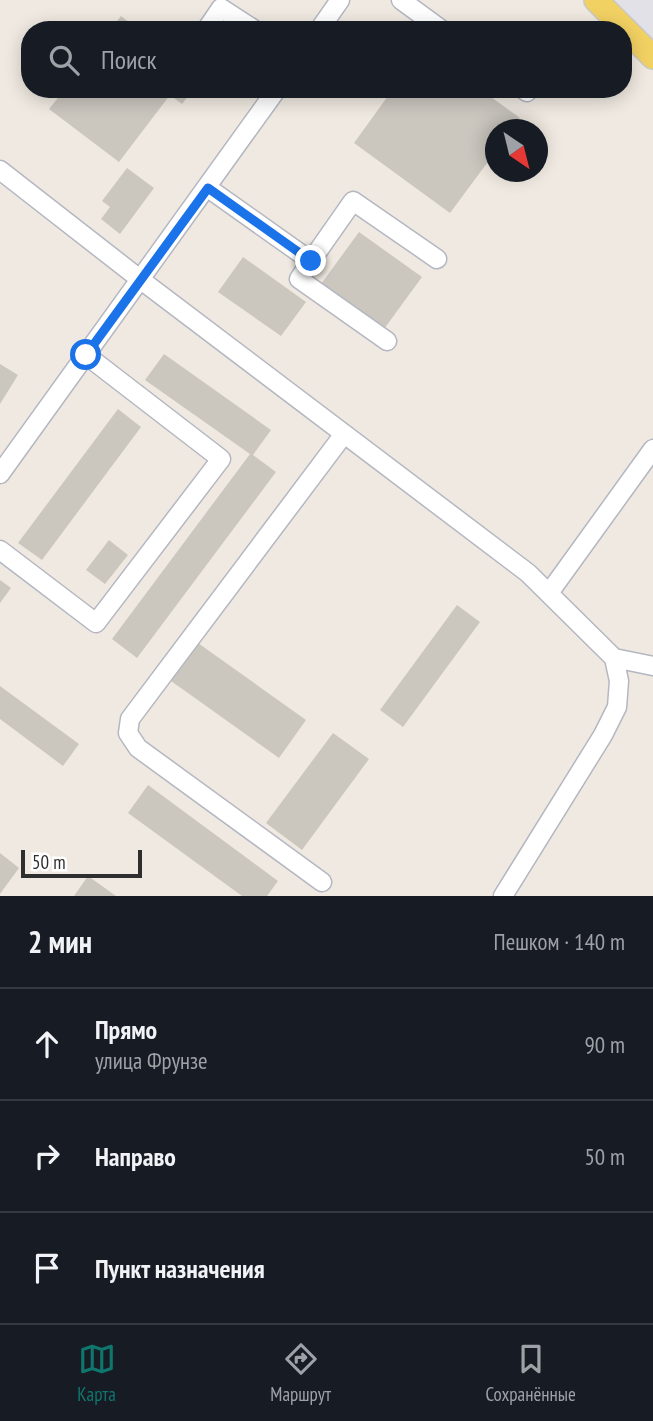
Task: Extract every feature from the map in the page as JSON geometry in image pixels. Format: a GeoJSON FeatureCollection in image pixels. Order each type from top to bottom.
{"type":"FeatureCollection","features":[{"type":"Feature","properties":{"kind":"main road"},"geometry":{"type":"LineString","coordinates":[[604,3],[620,21]]}},
{"type":"Feature","properties":{"kind":"main road"},"geometry":{"type":"LineString","coordinates":[[632,34],[653,57]]}},
{"type":"Feature","properties":{"kind":"street"},"geometry":{"type":"LineString","coordinates":[[325,21],[340,0]]}},
{"type":"Feature","properties":{"kind":"street"},"geometry":{"type":"LineString","coordinates":[[401,0],[430,21]]}},
{"type":"Feature","properties":{"kind":"street"},"geometry":{"type":"LineString","coordinates":[[212,21],[221,8],[241,21]]}},
{"type":"Feature","properties":{"kind":"street"},"geometry":{"type":"LineString","coordinates":[[0,474],[271,98]]}},
{"type":"Feature","properties":{"kind":"street"},"geometry":{"type":"LineString","coordinates":[[0,170],[141,281],[528,573],[614,658],[619,681],[617,707],[503,896]]}},
{"type":"Feature","properties":{"kind":"street"},"geometry":{"type":"LineString","coordinates":[[208,188],[311,261]]}},
{"type":"Feature","properties":{"kind":"street"},"geometry":{"type":"LineString","coordinates":[[387,341],[299,279],[353,201],[437,259]]}},
{"type":"Feature","properties":{"kind":"street"},"geometry":{"type":"LineString","coordinates":[[0,550],[96,623],[221,459],[86,355]]}},
{"type":"Feature","properties":{"kind":"street"},"geometry":{"type":"LineString","coordinates":[[322,882],[138,748],[128,733],[130,719],[344,434]]}},
{"type":"Feature","properties":{"kind":"street"},"geometry":{"type":"LineString","coordinates":[[549,593],[653,449]]}},
{"type":"Feature","properties":{"kind":"street"},"geometry":{"type":"LineString","coordinates":[[614,658],[653,666]]}},
{"type":"Feature","properties":{"kind":"shaded area"},"geometry":{"type":"Polygon","coordinates":[[[596,0],[653,0],[653,57],[632,36],[632,21],[617,21],[596,0]]]}},
{"type":"Feature","properties":{"kind":"building"},"geometry":{"type":"Polygon","coordinates":[[[58,98],[168,98],[119,162],[49,109],[58,98]]]}},
{"type":"Feature","properties":{"kind":"building"},"geometry":{"type":"Polygon","coordinates":[[[174,98],[187,98],[182,104],[174,98]]]}},
{"type":"Feature","properties":{"kind":"building"},"geometry":{"type":"Polygon","coordinates":[[[386,98],[492,98],[520,118],[485,119],[485,166],[450,213],[354,143],[386,98]]]}},
{"type":"Feature","properties":{"kind":"building"},"geometry":{"type":"Polygon","coordinates":[[[127,168],[154,188],[120,234],[101,219],[110,207],[102,201],[127,168]]]}},
{"type":"Feature","properties":{"kind":"building"},"geometry":{"type":"Polygon","coordinates":[[[359,232],[422,277],[384,329],[321,284],[359,232]]]}},
{"type":"Feature","properties":{"kind":"building"},"geometry":{"type":"Polygon","coordinates":[[[243,257],[306,302],[281,336],[218,292],[243,257]]]}},
{"type":"Feature","properties":{"kind":"building"},"geometry":{"type":"Polygon","coordinates":[[[164,354],[271,430],[253,455],[276,472],[137,658],[112,639],[250,454],[145,380],[164,354]]]}},
{"type":"Feature","properties":{"kind":"building"},"geometry":{"type":"Polygon","coordinates":[[[0,364],[18,375],[0,404],[0,364]]]}},
{"type":"Feature","properties":{"kind":"building"},"geometry":{"type":"Polygon","coordinates":[[[118,409],[141,427],[42,560],[18,543],[118,409]]]}},
{"type":"Feature","properties":{"kind":"building"},"geometry":{"type":"Polygon","coordinates":[[[109,540],[128,555],[105,584],[86,570],[109,540]]]}},
{"type":"Feature","properties":{"kind":"building"},"geometry":{"type":"Polygon","coordinates":[[[0,580],[11,588],[0,603],[0,580]]]}},
{"type":"Feature","properties":{"kind":"building"},"geometry":{"type":"Polygon","coordinates":[[[457,605],[480,622],[403,727],[380,710],[457,605]]]}},
{"type":"Feature","properties":{"kind":"building"},"geometry":{"type":"Polygon","coordinates":[[[198,643],[306,720],[279,758],[171,681],[198,643]]]}},
{"type":"Feature","properties":{"kind":"building"},"geometry":{"type":"Polygon","coordinates":[[[0,686],[79,744],[63,766],[0,719],[0,686]]]}},
{"type":"Feature","properties":{"kind":"building"},"geometry":{"type":"Polygon","coordinates":[[[333,733],[369,759],[302,850],[266,823],[333,733]]]}},
{"type":"Feature","properties":{"kind":"building"},"geometry":{"type":"Polygon","coordinates":[[[148,785],[278,881],[267,896],[242,896],[128,813],[148,785]]]}},
{"type":"Feature","properties":{"kind":"building"},"geometry":{"type":"Polygon","coordinates":[[[0,853],[19,868],[0,894],[0,853]]]}},
{"type":"Feature","properties":{"kind":"building"},"geometry":{"type":"Polygon","coordinates":[[[88,876],[116,896],[74,896],[88,876]]]}},
{"type":"Feature","properties":{"kind":"route"},"geometry":{"type":"LineString","coordinates":[[86,355],[208,188],[311,261]]}}]}
